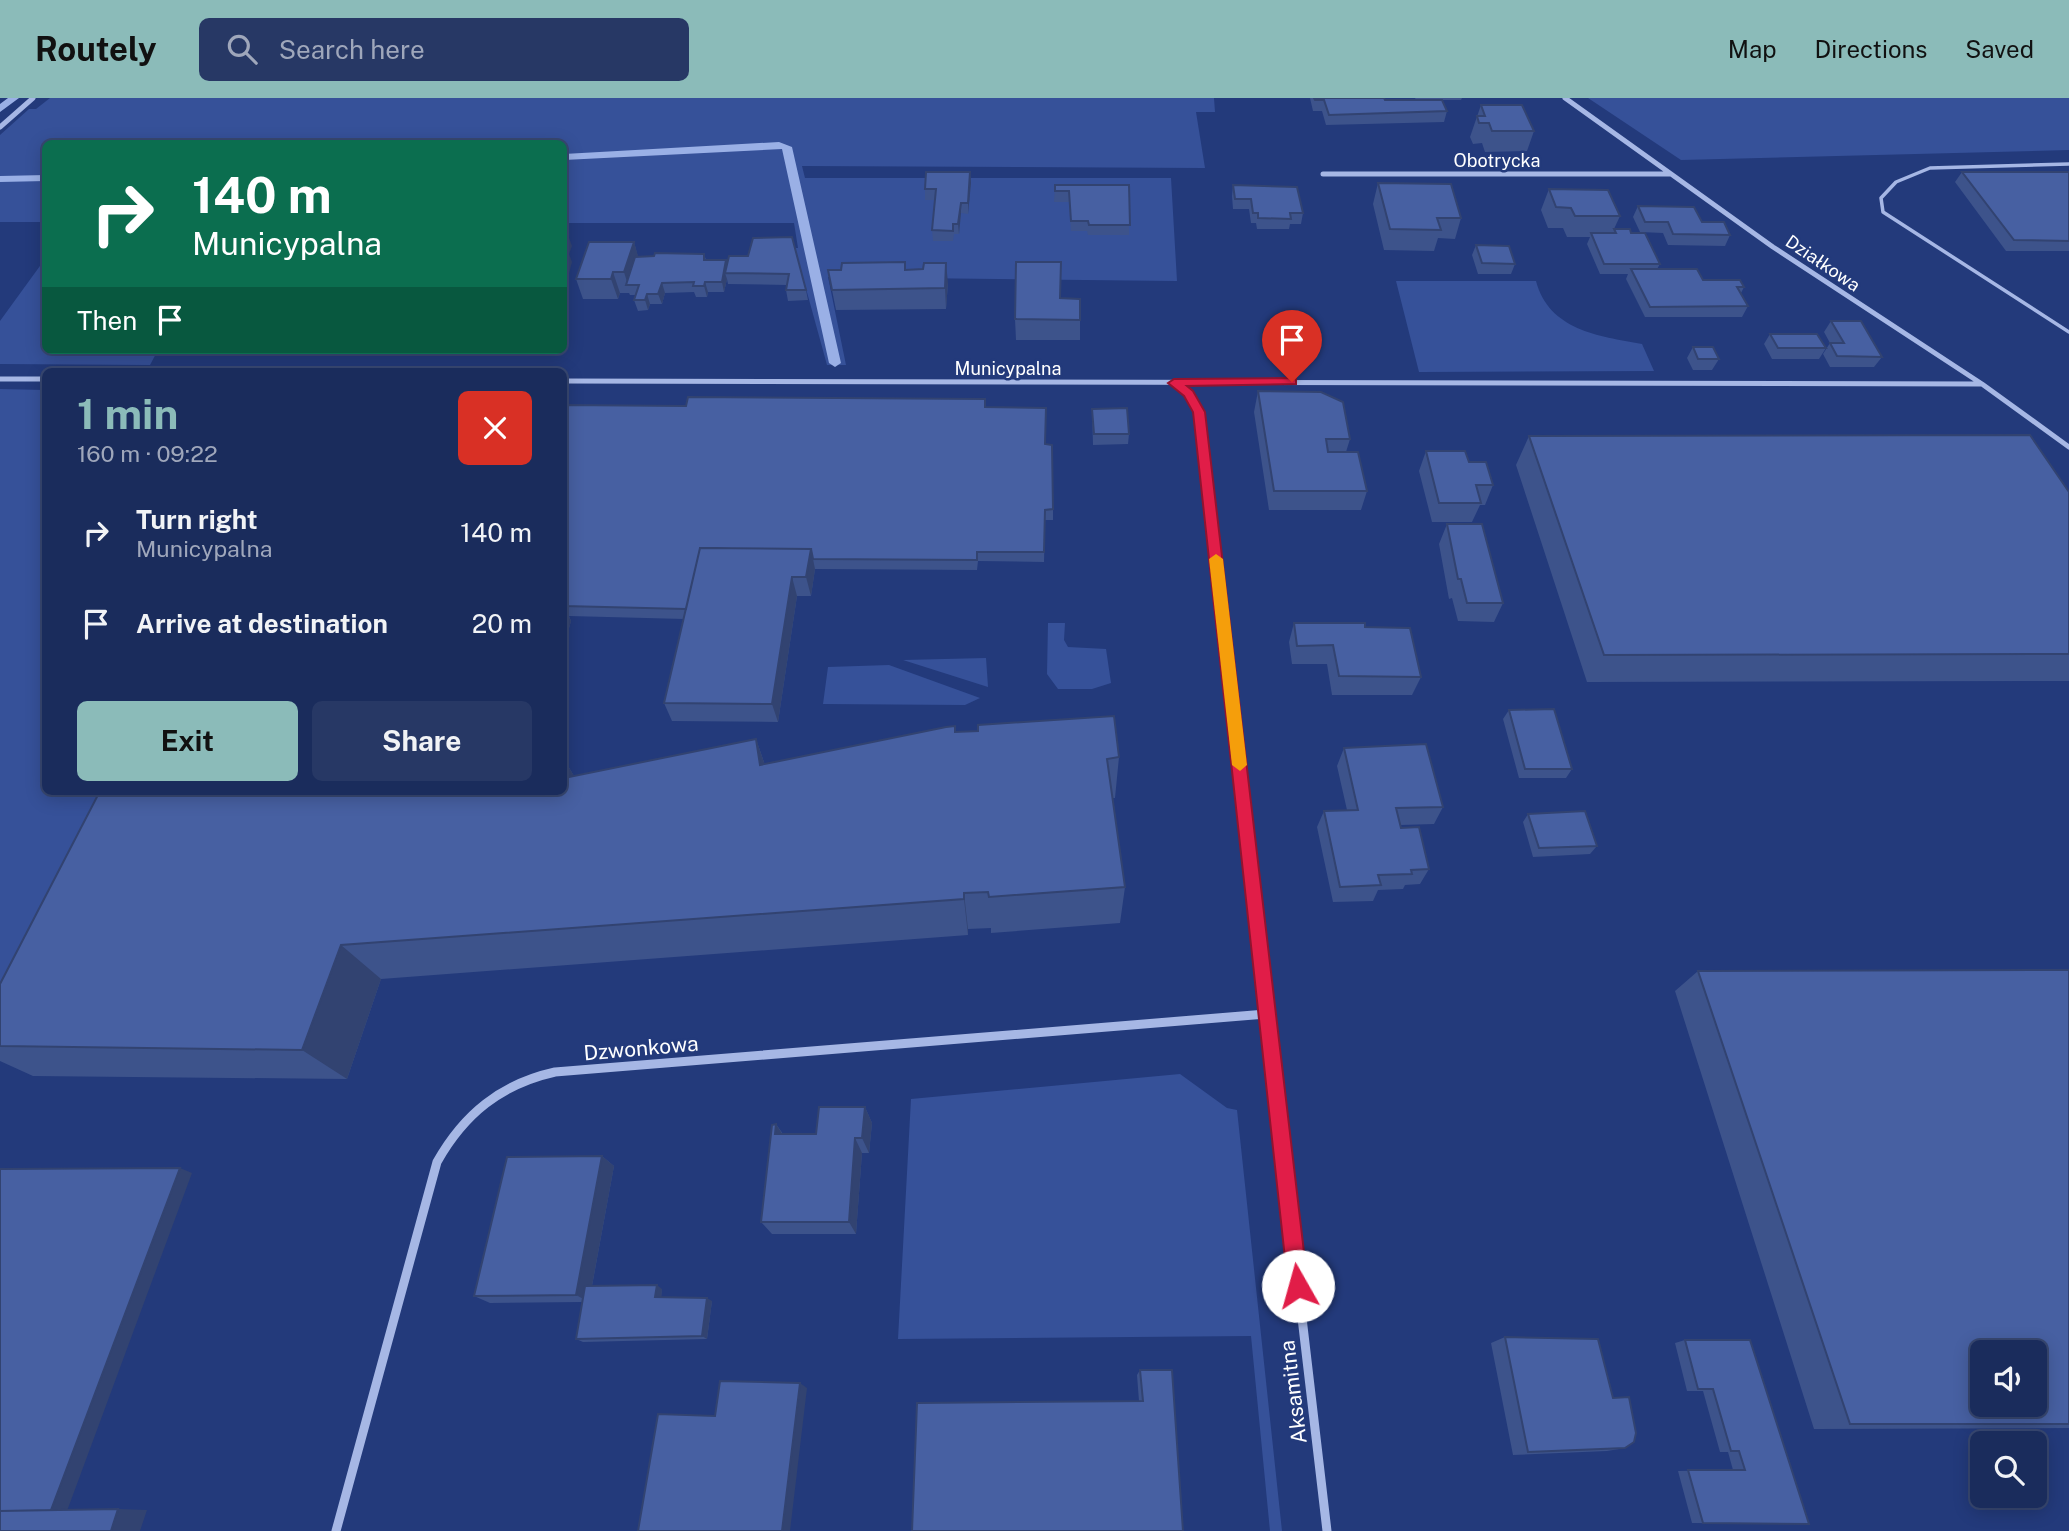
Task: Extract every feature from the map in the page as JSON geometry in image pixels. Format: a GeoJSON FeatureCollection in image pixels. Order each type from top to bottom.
{"type":"FeatureCollection","features":[{"type":"Feature","properties":{"kind":"street"},"geometry":{"type":"LineString","coordinates":[[0,127],[33,98]]}},
{"type":"Feature","properties":{"kind":"street","name":"Działkowa"},"geometry":{"type":"LineString","coordinates":[[1565,98],[1773,247],[1982,384],[2069,447]]}},
{"type":"Feature","properties":{"kind":"street","name":"Obotrycka"},"geometry":{"type":"LineString","coordinates":[[1323,174],[1671,174]]}},
{"type":"Feature","properties":{"kind":"street"},"geometry":{"type":"LineString","coordinates":[[0,379],[42,379]]}},
{"type":"Feature","properties":{"kind":"street","name":"Municypalna"},"geometry":{"type":"LineString","coordinates":[[567,380],[1982,384]]}},
{"type":"Feature","properties":{"kind":"street","name":"Aksamitna"},"geometry":{"type":"LineString","coordinates":[[1174,383],[1188,394],[1199,412],[1327,1531]]}},
{"type":"Feature","properties":{"kind":"street","name":"Dzwonkowa"},"geometry":{"type":"LineString","coordinates":[[336,1531],[437,1162],[447,1143],[469,1115],[503,1090],[540,1074],[555,1072],[1266,1014]]}},
{"type":"Feature","properties":{"kind":"lane"},"geometry":{"type":"LineString","coordinates":[[2069,164],[1930,168],[1909,174],[1888,186],[1881,198],[1883,212],[2069,332]]}},
{"type":"Feature","properties":{"kind":"shaded area"},"geometry":{"type":"Polygon","coordinates":[[[50,98],[1214,98],[1215,112],[1196,112],[1205,168],[802,166],[805,178],[1171,178],[1177,281],[828,277],[846,365],[827,365],[805,285],[802,284],[794,248],[798,248],[794,223],[567,223],[567,140],[42,140],[42,222],[0,222],[0,135],[29,109],[36,109],[50,98]]]}},
{"type":"Feature","properties":{"kind":"shaded area"},"geometry":{"type":"Polygon","coordinates":[[[1588,98],[2069,98],[2069,150],[1681,160],[1588,98]]]}},
{"type":"Feature","properties":{"kind":"shaded area"},"geometry":{"type":"Polygon","coordinates":[[[42,263],[42,354],[156,354],[150,365],[0,364],[0,321],[42,263]]]}},
{"type":"Feature","properties":{"kind":"shaded area"},"geometry":{"type":"Polygon","coordinates":[[[1396,281],[1536,281],[1542,297],[1552,310],[1577,328],[1642,344],[1654,371],[1419,372],[1396,281]]]}},
{"type":"Feature","properties":{"kind":"shaded area"},"geometry":{"type":"Polygon","coordinates":[[[0,389],[42,390],[42,795],[112,795],[0,1019],[0,389]]]}},
{"type":"Feature","properties":{"kind":"shaded area"},"geometry":{"type":"Polygon","coordinates":[[[1048,623],[1065,623],[1064,640],[1068,647],[1106,649],[1111,683],[1092,689],[1058,689],[1047,674],[1048,623]]]}},
{"type":"Feature","properties":{"kind":"shaded area"},"geometry":{"type":"Polygon","coordinates":[[[986,658],[988,687],[903,660],[986,658]]]}},
{"type":"Feature","properties":{"kind":"shaded area"},"geometry":{"type":"Polygon","coordinates":[[[889,665],[980,698],[965,705],[823,704],[828,667],[889,665]]]}},
{"type":"Feature","properties":{"kind":"shaded area"},"geometry":{"type":"Polygon","coordinates":[[[1180,1074],[1227,1108],[1237,1110],[1282,1531],[1270,1531],[1251,1336],[898,1339],[911,1099],[1180,1074]]]}},
{"type":"Feature","properties":{"kind":"building"},"geometry":{"type":"Polygon","coordinates":[[[1314,98],[1442,100],[1447,111],[1329,115],[1324,100],[1314,98]]]}},
{"type":"Feature","properties":{"kind":"building"},"geometry":{"type":"Polygon","coordinates":[[[1481,105],[1522,105],[1534,131],[1492,131],[1489,123],[1479,123],[1477,116],[1485,116],[1481,105]]]}},
{"type":"Feature","properties":{"kind":"building"},"geometry":{"type":"Polygon","coordinates":[[[926,172],[970,172],[968,203],[961,203],[958,224],[953,224],[953,231],[932,230],[936,189],[925,189],[926,172]]]}},
{"type":"Feature","properties":{"kind":"building"},"geometry":{"type":"Polygon","coordinates":[[[1962,172],[2069,172],[2069,241],[2014,240],[1962,172]]]}},
{"type":"Feature","properties":{"kind":"building"},"geometry":{"type":"Polygon","coordinates":[[[1378,183],[1451,184],[1461,218],[1437,218],[1441,230],[1390,229],[1378,183]]]}},
{"type":"Feature","properties":{"kind":"building"},"geometry":{"type":"Polygon","coordinates":[[[1055,185],[1129,185],[1130,225],[1089,225],[1088,221],[1071,221],[1069,191],[1055,191],[1055,185]]]}},
{"type":"Feature","properties":{"kind":"building"},"geometry":{"type":"Polygon","coordinates":[[[1233,185],[1297,187],[1303,213],[1290,213],[1291,219],[1258,218],[1258,213],[1253,213],[1251,199],[1235,199],[1233,185]]]}},
{"type":"Feature","properties":{"kind":"building"},"geometry":{"type":"Polygon","coordinates":[[[1549,189],[1608,190],[1620,216],[1575,216],[1571,208],[1556,207],[1549,189]]]}},
{"type":"Feature","properties":{"kind":"building"},"geometry":{"type":"Polygon","coordinates":[[[1638,206],[1694,207],[1702,222],[1724,222],[1730,235],[1673,234],[1668,222],[1645,222],[1638,206]]]}},
{"type":"Feature","properties":{"kind":"building"},"geometry":{"type":"Polygon","coordinates":[[[1614,229],[1645,233],[1660,264],[1604,264],[1591,233],[1616,233],[1614,229]]]}},
{"type":"Feature","properties":{"kind":"building"},"geometry":{"type":"Polygon","coordinates":[[[792,237],[806,290],[786,290],[789,274],[725,273],[729,256],[748,256],[753,238],[792,237]]]}},
{"type":"Feature","properties":{"kind":"building"},"geometry":{"type":"Polygon","coordinates":[[[589,242],[634,242],[624,272],[613,272],[611,279],[576,279],[589,242]]]}},
{"type":"Feature","properties":{"kind":"building"},"geometry":{"type":"Polygon","coordinates":[[[1476,245],[1509,246],[1515,264],[1482,263],[1476,245]]]}},
{"type":"Feature","properties":{"kind":"building"},"geometry":{"type":"Polygon","coordinates":[[[655,253],[704,254],[704,260],[726,260],[722,282],[705,282],[704,286],[693,286],[694,282],[662,283],[658,294],[647,294],[645,300],[634,300],[639,285],[626,285],[635,257],[654,256],[655,253]]]}},
{"type":"Feature","properties":{"kind":"building"},"geometry":{"type":"Polygon","coordinates":[[[905,262],[905,270],[923,269],[924,263],[946,263],[945,288],[832,290],[828,270],[841,270],[842,263],[905,262]]]}},
{"type":"Feature","properties":{"kind":"building"},"geometry":{"type":"Polygon","coordinates":[[[1016,262],[1061,262],[1060,298],[1080,299],[1080,320],[1015,319],[1016,262]]]}},
{"type":"Feature","properties":{"kind":"building"},"geometry":{"type":"Polygon","coordinates":[[[1631,269],[1697,269],[1703,280],[1740,280],[1744,287],[1737,287],[1748,306],[1650,307],[1631,269]]]}},
{"type":"Feature","properties":{"kind":"building"},"geometry":{"type":"Polygon","coordinates":[[[1831,321],[1861,321],[1882,357],[1837,356],[1830,343],[1844,343],[1831,321]]]}},
{"type":"Feature","properties":{"kind":"building"},"geometry":{"type":"Polygon","coordinates":[[[1770,334],[1817,334],[1826,348],[1778,348],[1770,334]]]}},
{"type":"Feature","properties":{"kind":"building"},"geometry":{"type":"Polygon","coordinates":[[[1693,347],[1713,347],[1719,359],[1698,359],[1693,347]]]}},
{"type":"Feature","properties":{"kind":"building"},"geometry":{"type":"Polygon","coordinates":[[[1258,391],[1321,392],[1343,402],[1350,439],[1326,439],[1328,452],[1358,452],[1367,491],[1274,491],[1258,391]]]}},
{"type":"Feature","properties":{"kind":"building"},"geometry":{"type":"Polygon","coordinates":[[[688,397],[985,399],[985,407],[1046,408],[1045,444],[1052,445],[1053,509],[1045,510],[1044,552],[977,552],[977,560],[813,559],[811,549],[700,548],[686,609],[567,606],[567,405],[686,406],[688,397]]]}},
{"type":"Feature","properties":{"kind":"building"},"geometry":{"type":"Polygon","coordinates":[[[1127,408],[1129,434],[1094,434],[1092,409],[1127,408]]]}},
{"type":"Feature","properties":{"kind":"building"},"geometry":{"type":"Polygon","coordinates":[[[2030,435],[2069,492],[2069,654],[1604,655],[1529,436],[2030,435]]]}},
{"type":"Feature","properties":{"kind":"building"},"geometry":{"type":"Polygon","coordinates":[[[1426,451],[1465,451],[1469,462],[1486,462],[1493,485],[1476,485],[1481,503],[1439,503],[1426,451]]]}},
{"type":"Feature","properties":{"kind":"building"},"geometry":{"type":"Polygon","coordinates":[[[1447,524],[1482,524],[1503,603],[1467,603],[1461,579],[1458,579],[1447,524]]]}},
{"type":"Feature","properties":{"kind":"building"},"geometry":{"type":"Polygon","coordinates":[[[700,548],[811,549],[806,577],[792,577],[772,704],[664,703],[700,548]]]}},
{"type":"Feature","properties":{"kind":"building"},"geometry":{"type":"Polygon","coordinates":[[[1294,623],[1365,623],[1365,627],[1410,628],[1421,677],[1339,676],[1333,645],[1297,646],[1294,623]]]}},
{"type":"Feature","properties":{"kind":"building"},"geometry":{"type":"Polygon","coordinates":[[[1554,709],[1572,769],[1525,769],[1509,710],[1554,709]]]}},
{"type":"Feature","properties":{"kind":"building"},"geometry":{"type":"Polygon","coordinates":[[[1114,716],[1119,757],[1107,759],[1125,887],[989,897],[988,892],[964,893],[964,899],[341,945],[302,1050],[0,1046],[0,984],[98,795],[567,795],[567,777],[756,739],[760,765],[946,727],[955,726],[955,732],[978,731],[978,725],[1114,716]]]}},
{"type":"Feature","properties":{"kind":"building"},"geometry":{"type":"Polygon","coordinates":[[[1426,744],[1443,807],[1396,808],[1401,828],[1419,827],[1429,869],[1411,870],[1412,874],[1378,875],[1381,885],[1340,887],[1324,811],[1358,810],[1344,748],[1426,744]]]}},
{"type":"Feature","properties":{"kind":"building"},"geometry":{"type":"Polygon","coordinates":[[[1585,811],[1597,846],[1539,848],[1528,814],[1585,811]]]}},
{"type":"Feature","properties":{"kind":"building"},"geometry":{"type":"Polygon","coordinates":[[[2069,970],[2069,1424],[1850,1424],[1698,971],[2069,970]]]}},
{"type":"Feature","properties":{"kind":"building"},"geometry":{"type":"Polygon","coordinates":[[[819,1107],[865,1107],[862,1138],[855,1138],[849,1222],[761,1222],[772,1125],[776,1124],[775,1134],[816,1134],[819,1107]]]}},
{"type":"Feature","properties":{"kind":"building"},"geometry":{"type":"Polygon","coordinates":[[[602,1156],[576,1295],[474,1296],[507,1157],[602,1156]]]}},
{"type":"Feature","properties":{"kind":"building"},"geometry":{"type":"Polygon","coordinates":[[[180,1168],[51,1510],[0,1511],[0,1169],[180,1168]]]}},
{"type":"Feature","properties":{"kind":"building"},"geometry":{"type":"Polygon","coordinates":[[[657,1285],[655,1297],[707,1298],[702,1336],[576,1339],[585,1286],[657,1285]]]}},
{"type":"Feature","properties":{"kind":"building"},"geometry":{"type":"Polygon","coordinates":[[[1505,1337],[1598,1339],[1613,1398],[1629,1397],[1636,1433],[1634,1442],[1625,1448],[1528,1452],[1505,1337]]]}},
{"type":"Feature","properties":{"kind":"building"},"geometry":{"type":"Polygon","coordinates":[[[1685,1340],[1750,1340],[1809,1524],[1703,1523],[1688,1470],[1745,1470],[1739,1451],[1731,1451],[1713,1389],[1698,1389],[1685,1340]]]}},
{"type":"Feature","properties":{"kind":"building"},"geometry":{"type":"Polygon","coordinates":[[[1140,1370],[1172,1370],[1183,1531],[912,1531],[917,1403],[1143,1401],[1140,1370]]]}},
{"type":"Feature","properties":{"kind":"building"},"geometry":{"type":"Polygon","coordinates":[[[720,1381],[800,1383],[782,1531],[638,1531],[658,1414],[715,1416],[720,1381]]]}},
{"type":"Feature","properties":{"kind":"building"},"geometry":{"type":"Polygon","coordinates":[[[118,1509],[111,1531],[0,1531],[0,1511],[118,1509]]]}},
{"type":"Feature","properties":{"kind":"waterway"},"geometry":{"type":"LineString","coordinates":[[0,109],[14,98]]}},
{"type":"Feature","properties":{"kind":"waterway"},"geometry":{"type":"LineString","coordinates":[[567,157],[779,145],[787,147],[835,363]]}},
{"type":"Feature","properties":{"kind":"waterway"},"geometry":{"type":"LineString","coordinates":[[0,179],[42,178]]}},
{"type":"Feature","properties":{"kind":"slow traffic"},"geometry":{"type":"LineString","coordinates":[[1216,559],[1240,765]]}},
{"type":"Feature","properties":{"kind":"route"},"geometry":{"type":"LineString","coordinates":[[1292,382],[1174,383],[1188,394],[1199,412],[1298,1286]]}}]}
